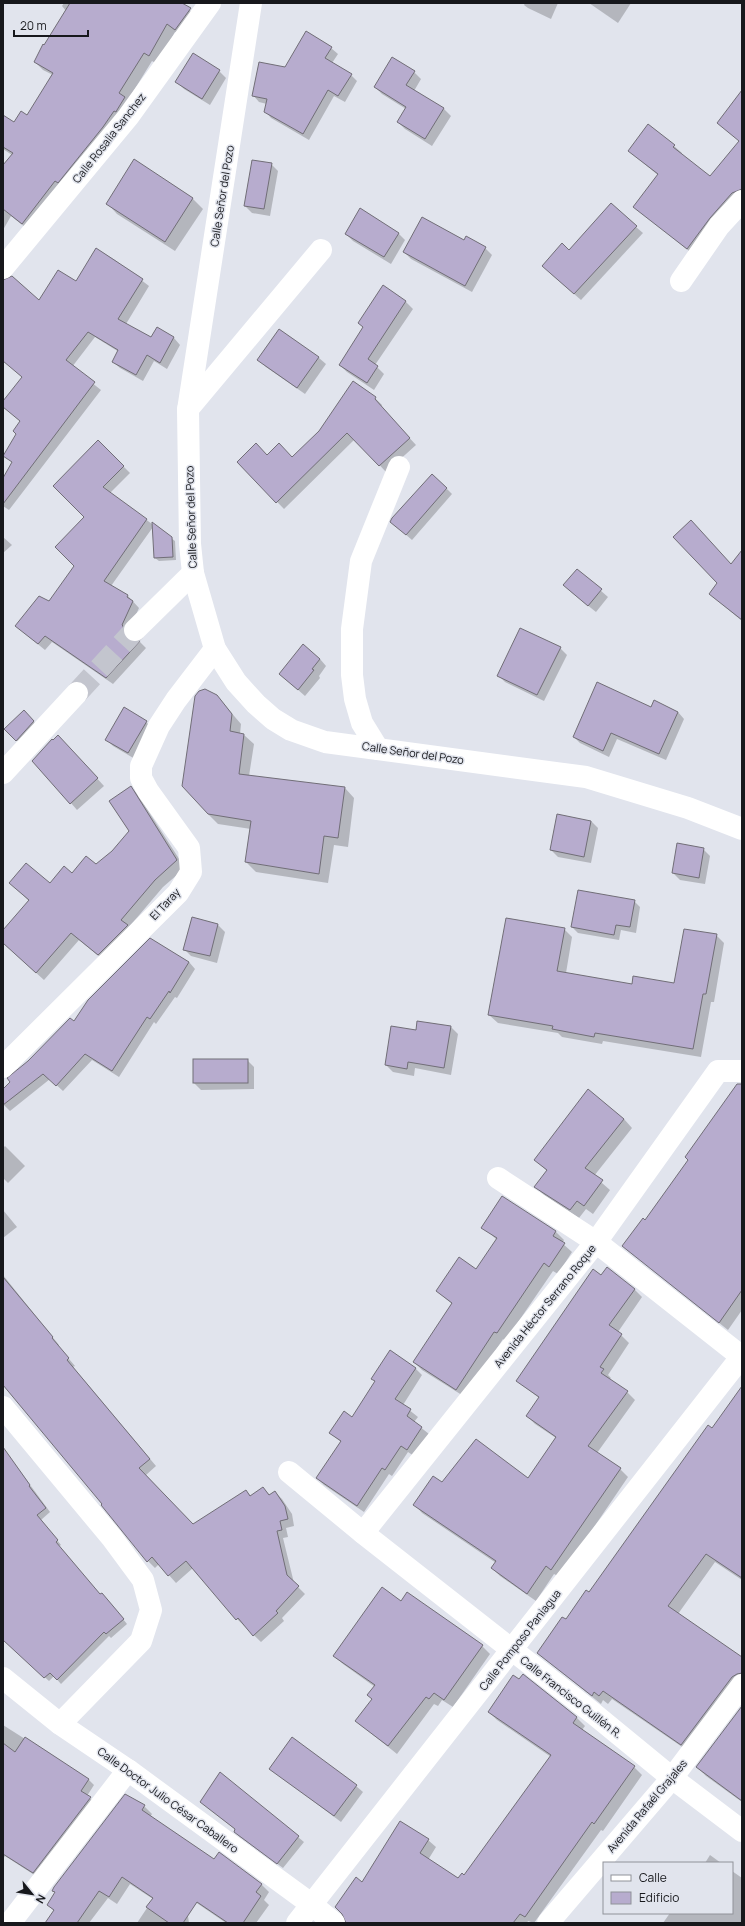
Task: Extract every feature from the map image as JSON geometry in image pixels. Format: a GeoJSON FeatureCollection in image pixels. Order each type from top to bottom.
{"type":"FeatureCollection","features":[{"type":"Feature","properties":{"kind":"street","name":"Calle Rosalia Sanchez"},"geometry":{"type":"LineString","coordinates":[[3,268],[128,117],[210,3]]}},
{"type":"Feature","properties":{"kind":"street","name":"Calle Señor del Pozo"},"geometry":{"type":"LineString","coordinates":[[251,3],[188,410],[190,544],[193,573],[215,649],[236,682],[256,704],[273,719],[291,730],[325,742],[586,777],[688,808],[742,829]]}},
{"type":"Feature","properties":{"kind":"street"},"geometry":{"type":"LineString","coordinates":[[681,281],[719,226],[742,201]]}},
{"type":"Feature","properties":{"kind":"street"},"geometry":{"type":"LineString","coordinates":[[188,410],[321,250]]}},
{"type":"Feature","properties":{"kind":"street"},"geometry":{"type":"LineString","coordinates":[[378,749],[362,723],[355,699],[352,676],[352,629],[361,561],[398,467]]}},
{"type":"Feature","properties":{"kind":"street"},"geometry":{"type":"LineString","coordinates":[[135,630],[193,573]]}},
{"type":"Feature","properties":{"kind":"street","name":"El Taray"},"geometry":{"type":"LineString","coordinates":[[3,1067],[178,893],[191,872],[189,848],[148,791],[141,778],[141,766],[159,726],[176,700],[215,649]]}},
{"type":"Feature","properties":{"kind":"street"},"geometry":{"type":"LineString","coordinates":[[3,773],[77,694]]}},
{"type":"Feature","properties":{"kind":"street","name":"Avenida Héctor Serrano Roque"},"geometry":{"type":"LineString","coordinates":[[363,1533],[596,1242],[718,1071],[742,1071]]}},
{"type":"Feature","properties":{"kind":"street"},"geometry":{"type":"LineString","coordinates":[[498,1178],[596,1242],[742,1357]]}},
{"type":"Feature","properties":{"kind":"street","name":"Calle Pomposo Paniagua"},"geometry":{"type":"LineString","coordinates":[[297,1923],[742,1357]]}},
{"type":"Feature","properties":{"kind":"street"},"geometry":{"type":"LineString","coordinates":[[3,1407],[112,1538],[143,1580],[152,1610],[140,1641],[60,1724]]}},
{"type":"Feature","properties":{"kind":"street","name":"Calle Francisco Guillén R."},"geometry":{"type":"LineString","coordinates":[[289,1472],[363,1533],[594,1714],[672,1778],[742,1831]]}},
{"type":"Feature","properties":{"kind":"street","name":"Calle Doctor Julio César Caballero"},"geometry":{"type":"LineString","coordinates":[[3,1678],[60,1724],[128,1770],[311,1904],[334,1923]]}},
{"type":"Feature","properties":{"kind":"street","name":"Avenida Rafaél Grajales"},"geometry":{"type":"LineString","coordinates":[[548,1923],[672,1778],[742,1685]]}},
{"type":"Feature","properties":{"kind":"street"},"geometry":{"type":"LineString","coordinates":[[10,1923],[128,1770]]}},
{"type":"Feature","properties":{"kind":"building"},"geometry":{"type":"Polygon","coordinates":[[[70,3],[182,3],[191,8],[175,30],[167,24],[149,56],[144,53],[119,93],[125,97],[116,112],[114,111],[58,183],[55,181],[22,224],[3,209],[3,165],[13,153],[3,147],[3,115],[14,122],[21,111],[27,115],[53,73],[34,62],[43,44],[44,45],[70,3]]]}},
{"type":"Feature","properties":{"kind":"building"},"geometry":{"type":"Polygon","coordinates":[[[306,31],[332,47],[325,58],[352,74],[338,96],[328,90],[303,134],[264,112],[267,99],[252,96],[259,62],[285,67],[306,31]]]}},
{"type":"Feature","properties":{"kind":"building"},"geometry":{"type":"Polygon","coordinates":[[[193,53],[220,70],[202,99],[175,82],[193,53]]]}},
{"type":"Feature","properties":{"kind":"building"},"geometry":{"type":"Polygon","coordinates":[[[392,57],[415,71],[406,85],[444,108],[425,139],[397,122],[406,107],[374,87],[392,57]]]}},
{"type":"Feature","properties":{"kind":"building"},"geometry":{"type":"Polygon","coordinates":[[[742,90],[742,189],[732,193],[710,218],[687,249],[633,207],[658,174],[628,151],[648,124],[675,145],[673,147],[710,176],[739,141],[717,123],[742,90]]]}},
{"type":"Feature","properties":{"kind":"building"},"geometry":{"type":"Polygon","coordinates":[[[134,159],[193,198],[165,242],[106,204],[134,159]]]}},
{"type":"Feature","properties":{"kind":"building"},"geometry":{"type":"Polygon","coordinates":[[[252,160],[272,163],[264,209],[244,206],[252,160]]]}},
{"type":"Feature","properties":{"kind":"building"},"geometry":{"type":"Polygon","coordinates":[[[611,203],[637,226],[574,294],[542,266],[562,243],[569,250],[611,203]]]}},
{"type":"Feature","properties":{"kind":"building"},"geometry":{"type":"Polygon","coordinates":[[[360,208],[399,233],[384,257],[345,234],[360,208]]]}},
{"type":"Feature","properties":{"kind":"building"},"geometry":{"type":"Polygon","coordinates":[[[422,217],[464,240],[466,236],[486,247],[465,286],[403,252],[422,217]]]}},
{"type":"Feature","properties":{"kind":"building"},"geometry":{"type":"Polygon","coordinates":[[[96,248],[143,279],[118,319],[151,337],[157,327],[174,337],[160,363],[147,355],[136,375],[112,362],[118,350],[88,332],[66,360],[95,382],[3,504],[3,478],[12,462],[3,456],[16,434],[13,431],[20,421],[3,407],[3,401],[22,377],[3,361],[3,280],[12,276],[39,300],[58,270],[76,281],[96,248]]]}},
{"type":"Feature","properties":{"kind":"building"},"geometry":{"type":"Polygon","coordinates":[[[383,285],[406,301],[368,359],[378,366],[367,383],[339,365],[363,327],[358,323],[383,285]]]}},
{"type":"Feature","properties":{"kind":"building"},"geometry":{"type":"Polygon","coordinates":[[[279,329],[319,357],[297,388],[257,360],[279,329]]]}},
{"type":"Feature","properties":{"kind":"building"},"geometry":{"type":"Polygon","coordinates":[[[353,381],[376,397],[375,399],[410,438],[379,466],[347,433],[276,503],[237,462],[256,443],[267,455],[279,443],[292,457],[319,431],[353,381]]]}},
{"type":"Feature","properties":{"kind":"building"},"geometry":{"type":"Polygon","coordinates":[[[98,440],[124,466],[103,487],[147,519],[104,581],[128,595],[127,597],[133,601],[122,625],[123,633],[131,642],[140,641],[106,678],[45,636],[38,644],[15,626],[39,596],[49,601],[74,566],[55,547],[84,517],[53,486],[98,440]]]}},
{"type":"Feature","properties":{"kind":"building"},"geometry":{"type":"Polygon","coordinates":[[[432,474],[447,488],[406,535],[390,522],[432,474]]]}},
{"type":"Feature","properties":{"kind":"building"},"geometry":{"type":"Polygon","coordinates":[[[691,520],[731,564],[742,550],[742,620],[709,594],[717,583],[673,537],[691,520]]]}},
{"type":"Feature","properties":{"kind":"building"},"geometry":{"type":"Polygon","coordinates":[[[152,522],[172,537],[173,557],[154,558],[152,522]]]}},
{"type":"Feature","properties":{"kind":"building"},"geometry":{"type":"Polygon","coordinates":[[[577,569],[602,589],[588,606],[563,585],[577,569]]]}},
{"type":"Feature","properties":{"kind":"building"},"geometry":{"type":"Polygon","coordinates":[[[520,628],[561,647],[537,695],[497,676],[520,628]]]}},
{"type":"Feature","properties":{"kind":"building"},"geometry":{"type":"Polygon","coordinates":[[[303,644],[320,659],[312,669],[314,670],[298,690],[279,674],[303,644]]]}},
{"type":"Feature","properties":{"kind":"building"},"geometry":{"type":"Polygon","coordinates":[[[597,682],[651,707],[654,700],[678,712],[659,754],[611,733],[603,751],[573,737],[597,682]]]}},
{"type":"Feature","properties":{"kind":"building"},"geometry":{"type":"Polygon","coordinates":[[[205,689],[217,695],[232,714],[230,731],[244,734],[239,774],[345,787],[338,838],[324,836],[319,874],[245,862],[251,821],[208,814],[182,786],[195,696],[199,691],[205,689]]]}},
{"type":"Feature","properties":{"kind":"building"},"geometry":{"type":"Polygon","coordinates":[[[124,707],[147,721],[128,753],[105,740],[124,707]]]}},
{"type":"Feature","properties":{"kind":"building"},"geometry":{"type":"Polygon","coordinates":[[[24,710],[34,721],[16,741],[4,729],[24,710]]]}},
{"type":"Feature","properties":{"kind":"building"},"geometry":{"type":"Polygon","coordinates":[[[58,735],[98,778],[70,804],[32,761],[52,739],[53,740],[58,735]]]}},
{"type":"Feature","properties":{"kind":"building"},"geometry":{"type":"Polygon","coordinates":[[[131,786],[177,860],[155,880],[121,920],[128,925],[98,955],[71,933],[36,973],[3,943],[3,930],[29,900],[9,883],[26,863],[50,883],[64,866],[72,873],[86,856],[96,864],[112,851],[129,831],[109,801],[131,786]]]}},
{"type":"Feature","properties":{"kind":"building"},"geometry":{"type":"Polygon","coordinates":[[[557,814],[591,821],[584,857],[550,850],[557,814]]]}},
{"type":"Feature","properties":{"kind":"building"},"geometry":{"type":"Polygon","coordinates":[[[677,843],[704,848],[699,878],[672,873],[677,843]]]}},
{"type":"Feature","properties":{"kind":"building"},"geometry":{"type":"Polygon","coordinates":[[[578,890],[635,900],[630,927],[616,925],[614,935],[571,927],[578,890]]]}},
{"type":"Feature","properties":{"kind":"building"},"geometry":{"type":"Polygon","coordinates":[[[192,917],[218,924],[210,956],[183,950],[192,917]]]}},
{"type":"Feature","properties":{"kind":"building"},"geometry":{"type":"Polygon","coordinates":[[[506,918],[565,928],[557,971],[632,984],[633,976],[674,983],[684,929],[717,934],[706,994],[703,994],[693,1049],[595,1033],[594,1037],[552,1029],[553,1026],[488,1015],[506,918]]]}},
{"type":"Feature","properties":{"kind":"building"},"geometry":{"type":"Polygon","coordinates":[[[150,938],[189,962],[170,993],[169,991],[150,1019],[147,1017],[112,1071],[85,1054],[56,1086],[43,1074],[3,1105],[3,1089],[10,1082],[7,1078],[28,1061],[70,1018],[74,1021],[88,1000],[150,938]]]}},
{"type":"Feature","properties":{"kind":"building"},"geometry":{"type":"Polygon","coordinates":[[[417,1021],[451,1026],[444,1068],[408,1062],[407,1069],[385,1065],[391,1026],[416,1030],[417,1021]]]}},
{"type":"Feature","properties":{"kind":"building"},"geometry":{"type":"Polygon","coordinates":[[[193,1059],[248,1059],[248,1083],[193,1083],[193,1059]]]}},
{"type":"Feature","properties":{"kind":"building"},"geometry":{"type":"Polygon","coordinates":[[[737,1084],[742,1084],[742,1290],[719,1323],[622,1246],[643,1218],[645,1220],[688,1160],[685,1157],[737,1084]]]}},
{"type":"Feature","properties":{"kind":"building"},"geometry":{"type":"Polygon","coordinates":[[[588,1089],[624,1119],[585,1168],[603,1180],[584,1206],[577,1201],[570,1210],[534,1187],[547,1170],[534,1160],[588,1089]]]}},
{"type":"Feature","properties":{"kind":"building"},"geometry":{"type":"Polygon","coordinates":[[[502,1196],[556,1231],[553,1236],[565,1243],[549,1267],[544,1263],[497,1333],[494,1332],[456,1390],[413,1362],[452,1303],[436,1291],[459,1257],[476,1269],[497,1238],[481,1228],[502,1196]]]}},
{"type":"Feature","properties":{"kind":"building"},"geometry":{"type":"Polygon","coordinates":[[[607,1267],[635,1289],[609,1325],[622,1334],[600,1367],[604,1369],[601,1373],[628,1391],[588,1446],[621,1468],[551,1570],[546,1566],[527,1594],[491,1568],[496,1561],[413,1505],[433,1476],[442,1482],[476,1439],[528,1478],[556,1437],[526,1416],[539,1397],[516,1381],[593,1269],[601,1275],[607,1267]]]}},
{"type":"Feature","properties":{"kind":"building"},"geometry":{"type":"Polygon","coordinates":[[[3,1277],[53,1337],[52,1338],[69,1358],[67,1360],[150,1459],[139,1468],[193,1524],[246,1490],[250,1496],[263,1487],[269,1495],[275,1491],[285,1506],[288,1519],[280,1521],[282,1530],[277,1531],[287,1575],[299,1586],[276,1611],[278,1613],[253,1636],[238,1618],[236,1620],[186,1561],[168,1576],[152,1557],[147,1562],[101,1505],[102,1504],[3,1385],[3,1277]]]}},
{"type":"Feature","properties":{"kind":"building"},"geometry":{"type":"Polygon","coordinates":[[[390,1350],[416,1368],[395,1399],[411,1409],[407,1416],[422,1427],[407,1450],[401,1446],[385,1470],[382,1468],[357,1506],[316,1478],[341,1441],[329,1433],[344,1411],[352,1417],[375,1381],[371,1379],[390,1350]]]}},
{"type":"Feature","properties":{"kind":"building"},"geometry":{"type":"Polygon","coordinates":[[[742,1386],[742,1578],[706,1554],[668,1606],[742,1657],[742,1673],[732,1677],[681,1745],[603,1691],[599,1696],[594,1692],[592,1696],[537,1653],[562,1617],[566,1619],[586,1590],[589,1592],[708,1425],[712,1428],[742,1386]]]}},
{"type":"Feature","properties":{"kind":"building"},"geometry":{"type":"Polygon","coordinates":[[[3,1447],[30,1485],[29,1486],[46,1508],[37,1515],[58,1540],[56,1542],[100,1594],[102,1593],[124,1619],[106,1634],[104,1632],[57,1680],[50,1673],[44,1678],[3,1640],[3,1447]]]}},
{"type":"Feature","properties":{"kind":"building"},"geometry":{"type":"Polygon","coordinates":[[[382,1587],[401,1601],[407,1592],[483,1645],[444,1700],[434,1693],[429,1699],[426,1697],[388,1746],[355,1721],[372,1699],[367,1695],[375,1685],[333,1656],[382,1587]]]}},
{"type":"Feature","properties":{"kind":"building"},"geometry":{"type":"Polygon","coordinates":[[[523,1674],[577,1717],[573,1723],[635,1766],[594,1824],[592,1822],[525,1917],[520,1914],[513,1923],[346,1923],[342,1914],[335,1907],[356,1877],[362,1882],[400,1821],[429,1839],[420,1853],[458,1878],[462,1873],[464,1875],[551,1755],[488,1712],[513,1675],[519,1679],[523,1674]]]}},
{"type":"Feature","properties":{"kind":"building"},"geometry":{"type":"Polygon","coordinates":[[[742,1706],[742,1801],[696,1767],[742,1706]]]}},
{"type":"Feature","properties":{"kind":"building"},"geometry":{"type":"Polygon","coordinates":[[[25,1737],[89,1779],[81,1791],[91,1797],[33,1873],[3,1854],[3,1743],[15,1752],[25,1737]]]}},
{"type":"Feature","properties":{"kind":"building"},"geometry":{"type":"Polygon","coordinates":[[[292,1737],[357,1785],[334,1816],[269,1769],[292,1737]]]}},
{"type":"Feature","properties":{"kind":"building"},"geometry":{"type":"Polygon","coordinates":[[[220,1772],[299,1836],[277,1864],[234,1832],[235,1829],[200,1802],[220,1772]]]}},
{"type":"Feature","properties":{"kind":"building"},"geometry":{"type":"Polygon","coordinates":[[[125,1794],[145,1805],[142,1810],[214,1859],[219,1852],[262,1884],[256,1892],[261,1896],[243,1923],[228,1923],[197,1902],[183,1923],[169,1923],[146,1907],[153,1898],[122,1877],[109,1897],[99,1891],[77,1923],[45,1923],[54,1910],[47,1905],[55,1892],[52,1891],[54,1887],[125,1794]]]}},
{"type":"Feature","properties":{"kind":"tunnel"},"geometry":{"type":"LineString","coordinates":[[77,693],[135,630]]}}]}
